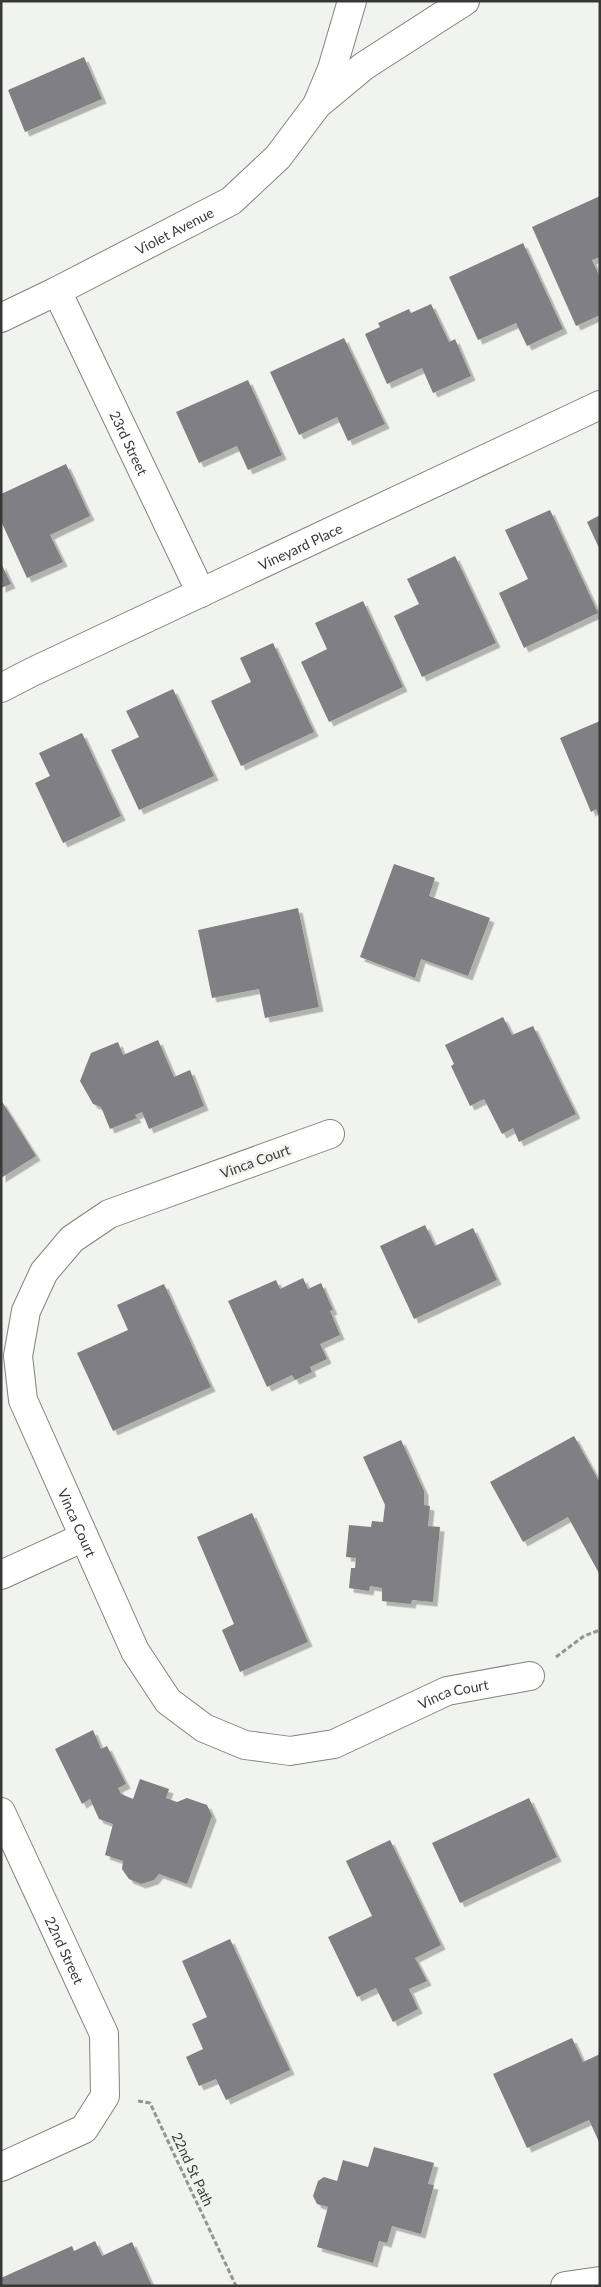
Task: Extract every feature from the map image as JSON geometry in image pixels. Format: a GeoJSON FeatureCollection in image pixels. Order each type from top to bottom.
{"type":"FeatureCollection","features":[{"type":"Feature","properties":{"kind":"main road"},"geometry":{"type":"LineString","coordinates":[[317,105],[332,69],[352,1]]}},
{"type":"Feature","properties":{"kind":"main road"},"geometry":{"type":"LineString","coordinates":[[317,105],[364,66],[465,1]]}},
{"type":"Feature","properties":{"kind":"main road","name":"Violet Avenue"},"geometry":{"type":"LineString","coordinates":[[1,318],[57,292],[231,201],[278,157],[317,105]]}},
{"type":"Feature","properties":{"kind":"main road","name":"23rd Street"},"geometry":{"type":"LineString","coordinates":[[57,292],[201,593]]}},
{"type":"Feature","properties":{"kind":"main road","name":"Vineyard Place"},"geometry":{"type":"LineString","coordinates":[[1,688],[600,405]]}},
{"type":"Feature","properties":{"kind":"main road","name":"Vinca Court"},"geometry":{"type":"LineString","coordinates":[[330,1134],[109,1214],[72,1239],[44,1272],[26,1312],[18,1356],[23,1400],[135,1651],[168,1700],[204,1728],[245,1745],[290,1751],[334,1744],[447,1691],[530,1676]]}},
{"type":"Feature","properties":{"kind":"main road"},"geometry":{"type":"LineString","coordinates":[[1,1575],[84,1537]]}},
{"type":"Feature","properties":{"kind":"main road","name":"22nd Street"},"geometry":{"type":"LineString","coordinates":[[1,1812],[104,2034],[105,2096]]}},
{"type":"Feature","properties":{"kind":"main road"},"geometry":{"type":"LineString","coordinates":[[1,2166],[84,2129],[105,2096]]}},
{"type":"Feature","properties":{"kind":"main road"},"geometry":{"type":"LineString","coordinates":[[566,2286],[600,2281]]}},
{"type":"Feature","properties":{"kind":"path"},"geometry":{"type":"LineString","coordinates":[[530,1676],[584,1636],[600,1630]]}},
{"type":"Feature","properties":{"kind":"path","name":"22nd St Path"},"geometry":{"type":"LineString","coordinates":[[105,2096],[150,2103],[236,2286]]}},
{"type":"Feature","properties":{"kind":"building"},"geometry":{"type":"Polygon","coordinates":[[[84,57],[102,99],[25,132],[8,90],[84,57]]]}},
{"type":"Feature","properties":{"kind":"building"},"geometry":{"type":"Polygon","coordinates":[[[600,196],[600,257],[592,260],[600,277],[600,315],[576,326],[532,227],[600,196]]]}},
{"type":"Feature","properties":{"kind":"building"},"geometry":{"type":"Polygon","coordinates":[[[523,243],[563,329],[527,346],[516,323],[478,340],[449,277],[523,243]]]}},
{"type":"Feature","properties":{"kind":"building"},"geometry":{"type":"Polygon","coordinates":[[[431,304],[449,342],[455,339],[471,376],[433,393],[422,368],[387,384],[365,334],[380,327],[378,323],[409,309],[411,313],[431,304]]]}},
{"type":"Feature","properties":{"kind":"building"},"geometry":{"type":"Polygon","coordinates":[[[344,338],[385,424],[348,441],[337,417],[299,435],[270,372],[344,338]]]}},
{"type":"Feature","properties":{"kind":"building"},"geometry":{"type":"Polygon","coordinates":[[[248,380],[282,455],[248,470],[237,446],[199,463],[176,412],[248,380]]]}},
{"type":"Feature","properties":{"kind":"building"},"geometry":{"type":"Polygon","coordinates":[[[66,464],[90,516],[50,535],[63,562],[27,578],[1,521],[1,494],[66,464]]]}},
{"type":"Feature","properties":{"kind":"building"},"geometry":{"type":"Polygon","coordinates":[[[550,510],[598,613],[524,648],[499,593],[528,579],[505,530],[550,510]]]}},
{"type":"Feature","properties":{"kind":"building"},"geometry":{"type":"Polygon","coordinates":[[[600,515],[600,550],[587,522],[600,515]]]}},
{"type":"Feature","properties":{"kind":"building"},"geometry":{"type":"Polygon","coordinates":[[[455,556],[496,643],[422,677],[394,616],[419,604],[407,579],[455,556]]]}},
{"type":"Feature","properties":{"kind":"building"},"geometry":{"type":"Polygon","coordinates":[[[1,563],[11,584],[1,588],[1,563]]]}},
{"type":"Feature","properties":{"kind":"building"},"geometry":{"type":"Polygon","coordinates":[[[363,601],[403,687],[329,722],[301,662],[327,649],[315,623],[363,601]]]}},
{"type":"Feature","properties":{"kind":"building"},"geometry":{"type":"Polygon","coordinates":[[[273,643],[314,732],[241,766],[211,701],[251,682],[240,658],[273,643]]]}},
{"type":"Feature","properties":{"kind":"building"},"geometry":{"type":"Polygon","coordinates":[[[173,689],[214,776],[139,810],[111,750],[139,737],[126,711],[173,689]]]}},
{"type":"Feature","properties":{"kind":"building"},"geometry":{"type":"Polygon","coordinates":[[[600,721],[600,819],[596,809],[591,812],[560,738],[600,721]]]}},
{"type":"Feature","properties":{"kind":"building"},"geometry":{"type":"Polygon","coordinates":[[[82,733],[121,816],[63,843],[35,783],[50,776],[39,753],[82,733]]]}},
{"type":"Feature","properties":{"kind":"building"},"geometry":{"type":"Polygon","coordinates":[[[394,864],[435,878],[429,896],[490,918],[468,976],[421,959],[415,978],[360,957],[394,864]]]}},
{"type":"Feature","properties":{"kind":"building"},"geometry":{"type":"Polygon","coordinates":[[[298,908],[319,1007],[265,1018],[259,989],[212,998],[198,930],[298,908]]]}},
{"type":"Feature","properties":{"kind":"building"},"geometry":{"type":"Polygon","coordinates":[[[503,1017],[512,1035],[533,1026],[576,1114],[519,1142],[513,1128],[502,1134],[484,1099],[470,1106],[451,1066],[454,1064],[445,1045],[503,1017]]]}},
{"type":"Feature","properties":{"kind":"building"},"geometry":{"type":"Polygon","coordinates":[[[158,1040],[174,1077],[190,1070],[204,1106],[149,1129],[142,1112],[135,1115],[137,1118],[110,1129],[101,1107],[93,1104],[80,1081],[91,1053],[118,1042],[123,1055],[158,1040]]]}},
{"type":"Feature","properties":{"kind":"building"},"geometry":{"type":"Polygon","coordinates":[[[1,1100],[36,1156],[1,1178],[1,1100]]]}},
{"type":"Feature","properties":{"kind":"building"},"geometry":{"type":"Polygon","coordinates":[[[425,1225],[435,1246],[473,1228],[497,1280],[414,1319],[380,1246],[425,1225]]]}},
{"type":"Feature","properties":{"kind":"building"},"geometry":{"type":"Polygon","coordinates":[[[303,1278],[308,1289],[321,1283],[333,1310],[330,1311],[340,1335],[320,1344],[327,1359],[310,1367],[312,1372],[295,1380],[292,1375],[267,1387],[228,1301],[276,1280],[280,1289],[303,1278]]]}},
{"type":"Feature","properties":{"kind":"building"},"geometry":{"type":"Polygon","coordinates":[[[164,1284],[211,1387],[113,1431],[77,1353],[128,1330],[117,1305],[164,1284]]]}},
{"type":"Feature","properties":{"kind":"building"},"geometry":{"type":"Polygon","coordinates":[[[574,1436],[600,1483],[600,1575],[568,1517],[523,1542],[490,1482],[574,1436]]]}},
{"type":"Feature","properties":{"kind":"building"},"geometry":{"type":"Polygon","coordinates":[[[401,1440],[424,1491],[424,1505],[430,1506],[428,1526],[440,1527],[433,1602],[412,1600],[411,1604],[382,1601],[382,1588],[370,1586],[369,1591],[349,1588],[351,1568],[355,1568],[356,1558],[346,1557],[349,1525],[371,1527],[372,1521],[383,1522],[385,1505],[363,1457],[401,1440]]]}},
{"type":"Feature","properties":{"kind":"building"},"geometry":{"type":"Polygon","coordinates":[[[252,1513],[308,1642],[240,1672],[222,1630],[234,1624],[197,1537],[252,1513]]]}},
{"type":"Feature","properties":{"kind":"building"},"geometry":{"type":"Polygon","coordinates":[[[93,1730],[101,1749],[107,1746],[126,1784],[118,1788],[121,1794],[133,1799],[140,1779],[169,1789],[166,1798],[177,1802],[187,1798],[207,1805],[212,1816],[187,1884],[159,1874],[154,1880],[141,1884],[129,1879],[122,1869],[123,1861],[105,1855],[113,1824],[99,1819],[90,1799],[82,1804],[55,1749],[93,1730]]]}},
{"type":"Feature","properties":{"kind":"building"},"geometry":{"type":"Polygon","coordinates":[[[529,1798],[557,1857],[460,1903],[432,1843],[529,1798]]]}},
{"type":"Feature","properties":{"kind":"building"},"geometry":{"type":"Polygon","coordinates":[[[390,1840],[441,1945],[415,1958],[427,1981],[409,1989],[418,2009],[393,2022],[376,1988],[357,1997],[328,1937],[372,1916],[346,1861],[390,1840]]]}},
{"type":"Feature","properties":{"kind":"building"},"geometry":{"type":"Polygon","coordinates":[[[230,1939],[290,2070],[226,2100],[216,2079],[199,2086],[186,2057],[203,2049],[192,2024],[207,2017],[182,1961],[230,1939]]]}},
{"type":"Feature","properties":{"kind":"building"},"geometry":{"type":"Polygon","coordinates":[[[572,2038],[583,2062],[600,2054],[600,2144],[589,2120],[527,2148],[493,2074],[572,2038]]]}},
{"type":"Feature","properties":{"kind":"building"},"geometry":{"type":"Polygon","coordinates":[[[374,2147],[434,2163],[428,2184],[434,2185],[421,2234],[392,2226],[387,2243],[379,2241],[373,2263],[317,2247],[328,2207],[317,2204],[313,2196],[318,2181],[324,2177],[337,2181],[343,2160],[368,2167],[374,2147]]]}},
{"type":"Feature","properties":{"kind":"building"},"geometry":{"type":"Polygon","coordinates":[[[95,2241],[102,2256],[132,2242],[152,2286],[1,2286],[1,2278],[72,2246],[74,2251],[95,2241]]]}}]}
